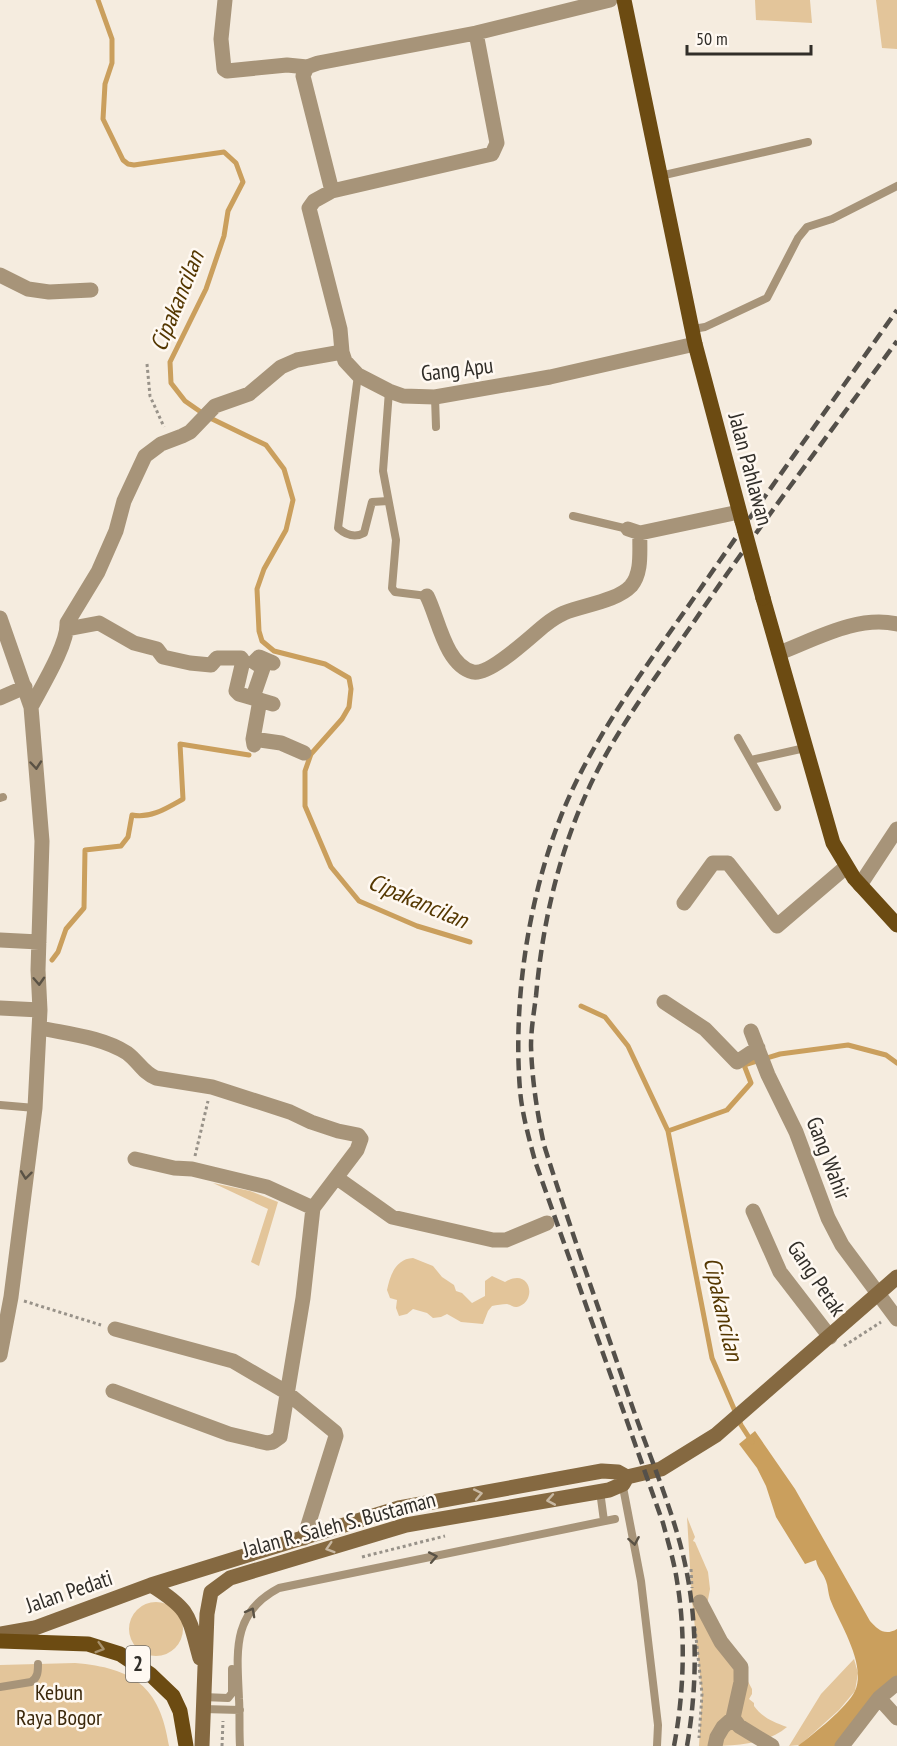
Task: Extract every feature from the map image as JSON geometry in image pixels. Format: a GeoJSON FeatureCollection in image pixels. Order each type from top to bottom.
{"type":"FeatureCollection","features":[{"type":"Feature","properties":{"kind":"main road","name":"Jalan Pahlawan"},"geometry":{"type":"LineString","coordinates":[[624,0],[694,337],[763,598],[828,830],[846,867],[897,925]]}},
{"type":"Feature","properties":{"kind":"main road","name":"Jalan R. Saleh S. Bustaman"},"geometry":{"type":"LineString","coordinates":[[202,1746],[207,1614],[211,1592],[230,1578],[406,1525],[600,1491],[623,1478],[661,1473],[716,1435],[897,1277]]}},
{"type":"Feature","properties":{"kind":"main road","name":"Jalan R. Saleh S. Bustaman"},"geometry":{"type":"LineString","coordinates":[[151,1586],[399,1509],[602,1471],[623,1478]]}},
{"type":"Feature","properties":{"kind":"main road"},"geometry":{"type":"LineString","coordinates":[[151,1586],[179,1604],[188,1615],[204,1669]]}},
{"type":"Feature","properties":{"kind":"main road","name":"Jalan Pedati"},"geometry":{"type":"LineString","coordinates":[[0,1634],[35,1628],[151,1586]]}},
{"type":"Feature","properties":{"kind":"main road","name":"2"},"geometry":{"type":"LineString","coordinates":[[0,1641],[88,1644],[120,1654],[138,1665],[173,1696],[180,1711],[186,1746]]}},
{"type":"Feature","properties":{"kind":"street"},"geometry":{"type":"LineString","coordinates":[[225,0],[221,39],[224,69],[227,71],[287,65],[308,67],[318,63],[476,33],[610,0]]}},
{"type":"Feature","properties":{"kind":"street"},"geometry":{"type":"LineString","coordinates":[[308,67],[303,76],[332,191],[492,154],[497,143],[476,33]]}},
{"type":"Feature","properties":{"kind":"street","name":"Gang Apu"},"geometry":{"type":"LineString","coordinates":[[332,191],[314,201],[309,208],[340,329],[342,352],[348,366],[358,375],[389,391],[404,396],[435,397],[550,377],[694,337]]}},
{"type":"Feature","properties":{"kind":"street"},"geometry":{"type":"LineString","coordinates":[[0,275],[28,289],[49,292],[91,290]]}},
{"type":"Feature","properties":{"kind":"street"},"geometry":{"type":"LineString","coordinates":[[32,707],[57,657],[68,629],[67,623],[98,572],[112,542],[124,501],[145,456],[152,449],[190,432],[215,406],[249,394],[281,367],[297,360],[342,352]]}},
{"type":"Feature","properties":{"kind":"street"},"geometry":{"type":"LineString","coordinates":[[427,596],[446,645],[460,664],[477,673],[502,661],[545,625],[562,614],[624,593],[633,583],[639,570],[634,531],[741,516]]}},
{"type":"Feature","properties":{"kind":"street"},"geometry":{"type":"LineString","coordinates":[[0,618],[32,707],[42,841],[38,970],[40,1028],[35,1108],[5,1295],[0,1355]]}},
{"type":"Feature","properties":{"kind":"street"},"geometry":{"type":"LineString","coordinates":[[779,653],[861,622],[897,624]]}},
{"type":"Feature","properties":{"kind":"street"},"geometry":{"type":"LineString","coordinates":[[68,629],[99,623],[134,643],[157,649],[163,657],[190,663],[210,665],[217,658],[241,658],[243,662],[236,691],[239,694],[262,700]]}},
{"type":"Feature","properties":{"kind":"street"},"geometry":{"type":"LineString","coordinates":[[273,663],[259,657],[254,662],[263,668],[262,700],[254,742],[281,743],[304,753]]}},
{"type":"Feature","properties":{"kind":"street"},"geometry":{"type":"LineString","coordinates":[[0,698],[25,687]]}},
{"type":"Feature","properties":{"kind":"street"},"geometry":{"type":"LineString","coordinates":[[860,885],[897,829]]}},
{"type":"Feature","properties":{"kind":"street"},"geometry":{"type":"LineString","coordinates":[[684,903],[713,863],[728,863],[777,926],[846,867]]}},
{"type":"Feature","properties":{"kind":"street"},"geometry":{"type":"LineString","coordinates":[[0,940],[39,942]]}},
{"type":"Feature","properties":{"kind":"street"},"geometry":{"type":"LineString","coordinates":[[664,1002],[705,1029],[737,1062],[759,1049]]}},
{"type":"Feature","properties":{"kind":"street"},"geometry":{"type":"LineString","coordinates":[[0,1008],[40,1010]]}},
{"type":"Feature","properties":{"kind":"street"},"geometry":{"type":"LineString","coordinates":[[40,1028],[105,1042],[126,1053],[149,1075],[156,1078],[212,1088],[290,1112],[338,1131],[358,1135],[361,1139],[357,1150],[313,1208],[303,1298],[280,1437],[267,1443],[229,1434],[113,1391]]}},
{"type":"Feature","properties":{"kind":"street","name":"Gang Wahir"},"geometry":{"type":"LineString","coordinates":[[751,1031],[768,1075],[796,1131],[828,1218],[837,1236],[897,1319]]}},
{"type":"Feature","properties":{"kind":"street"},"geometry":{"type":"LineString","coordinates":[[135,1159],[174,1168],[192,1169],[267,1187],[313,1208]]}},
{"type":"Feature","properties":{"kind":"street"},"geometry":{"type":"LineString","coordinates":[[337,1178],[392,1217],[492,1240],[506,1240],[547,1223]]}},
{"type":"Feature","properties":{"kind":"street","name":"Gang Petak"},"geometry":{"type":"LineString","coordinates":[[753,1211],[780,1272],[830,1337]]}},
{"type":"Feature","properties":{"kind":"street"},"geometry":{"type":"LineString","coordinates":[[115,1329],[233,1361],[286,1392],[335,1432],[336,1436],[304,1538]]}},
{"type":"Feature","properties":{"kind":"street"},"geometry":{"type":"LineString","coordinates":[[696,1596],[721,1642],[741,1667],[741,1682],[733,1718],[723,1727],[714,1746]]}},
{"type":"Feature","properties":{"kind":"street"},"geometry":{"type":"LineString","coordinates":[[842,1746],[879,1698],[897,1683]]}},
{"type":"Feature","properties":{"kind":"street"},"geometry":{"type":"LineString","coordinates":[[879,1698],[897,1718]]}},
{"type":"Feature","properties":{"kind":"street"},"geometry":{"type":"LineString","coordinates":[[733,1718],[739,1726],[772,1746]]}},
{"type":"Feature","properties":{"kind":"lane"},"geometry":{"type":"LineString","coordinates":[[660,176],[808,142]]}},
{"type":"Feature","properties":{"kind":"lane"},"geometry":{"type":"LineString","coordinates":[[694,337],[705,327],[767,298],[798,238],[807,227],[832,219],[897,186]]}},
{"type":"Feature","properties":{"kind":"lane"},"geometry":{"type":"LineString","coordinates":[[358,375],[338,528],[350,535],[358,536],[364,533],[372,502],[388,501]]}},
{"type":"Feature","properties":{"kind":"lane"},"geometry":{"type":"LineString","coordinates":[[389,391],[383,471],[396,540],[392,588],[395,592],[427,596]]}},
{"type":"Feature","properties":{"kind":"lane"},"geometry":{"type":"LineString","coordinates":[[435,397],[436,427]]}},
{"type":"Feature","properties":{"kind":"lane"},"geometry":{"type":"LineString","coordinates":[[573,516],[634,531]]}},
{"type":"Feature","properties":{"kind":"lane"},"geometry":{"type":"LineString","coordinates":[[738,738],[777,807]]}},
{"type":"Feature","properties":{"kind":"lane"},"geometry":{"type":"LineString","coordinates":[[751,760],[805,748]]}},
{"type":"Feature","properties":{"kind":"lane"},"geometry":{"type":"LineString","coordinates":[[0,1105],[35,1108]]}},
{"type":"Feature","properties":{"kind":"lane"},"geometry":{"type":"LineString","coordinates":[[623,1478],[641,1581],[658,1725],[657,1746]]}},
{"type":"Feature","properties":{"kind":"lane"},"geometry":{"type":"LineString","coordinates":[[600,1491],[604,1521]]}},
{"type":"Feature","properties":{"kind":"lane"},"geometry":{"type":"LineString","coordinates":[[203,1703],[228,1698],[232,1693],[233,1644],[256,1603],[279,1588],[615,1519]]}},
{"type":"Feature","properties":{"kind":"lane"},"geometry":{"type":"LineString","coordinates":[[240,1635],[237,1658],[240,1746]]}},
{"type":"Feature","properties":{"kind":"lane"},"geometry":{"type":"LineString","coordinates":[[0,1687],[31,1682],[38,1672],[38,1664]]}},
{"type":"Feature","properties":{"kind":"lane"},"geometry":{"type":"LineString","coordinates":[[203,1703],[240,1710]]}},
{"type":"Feature","properties":{"kind":"path"},"geometry":{"type":"LineString","coordinates":[[147,364],[150,396],[159,411],[169,440]]}},
{"type":"Feature","properties":{"kind":"path"},"geometry":{"type":"LineString","coordinates":[[192,1169],[212,1088]]}},
{"type":"Feature","properties":{"kind":"path"},"geometry":{"type":"LineString","coordinates":[[5,1295],[115,1329]]}},
{"type":"Feature","properties":{"kind":"path"},"geometry":{"type":"LineString","coordinates":[[691,1569],[696,1596]]}},
{"type":"Feature","properties":{"kind":"path"},"geometry":{"type":"LineString","coordinates":[[695,1623],[702,1694],[699,1746]]}},
{"type":"Feature","properties":{"kind":"green space"},"geometry":{"type":"Polygon","coordinates":[[[755,0],[810,0],[812,23],[756,20],[755,0]]]}},
{"type":"Feature","properties":{"kind":"green space"},"geometry":{"type":"Polygon","coordinates":[[[876,0],[897,0],[897,49],[882,48],[876,0]]]}},
{"type":"Feature","properties":{"kind":"green space"},"geometry":{"type":"Polygon","coordinates":[[[213,1183],[250,1191],[278,1202],[259,1266],[251,1262],[268,1209],[213,1183]]]}},
{"type":"Feature","properties":{"kind":"green space"},"geometry":{"type":"Polygon","coordinates":[[[413,1258],[433,1266],[442,1277],[454,1285],[456,1291],[462,1293],[472,1303],[485,1296],[485,1281],[492,1276],[505,1282],[520,1278],[528,1286],[528,1297],[518,1307],[507,1304],[492,1306],[483,1324],[461,1322],[447,1314],[433,1318],[427,1313],[413,1309],[399,1316],[396,1308],[397,1300],[390,1298],[388,1285],[394,1269],[402,1261],[413,1258]]]}},
{"type":"Feature","properties":{"kind":"green space"},"geometry":{"type":"Polygon","coordinates":[[[687,1517],[695,1537],[693,1541],[708,1572],[710,1589],[707,1605],[752,1689],[749,1699],[765,1717],[787,1727],[768,1738],[746,1744],[699,1746],[702,1694],[692,1600],[687,1517]]]}},
{"type":"Feature","properties":{"kind":"green space"},"geometry":{"type":"Polygon","coordinates":[[[151,1602],[161,1602],[171,1606],[179,1614],[183,1629],[179,1644],[171,1652],[161,1656],[151,1656],[141,1652],[133,1644],[129,1634],[129,1624],[133,1614],[141,1606],[151,1602]]]}},
{"type":"Feature","properties":{"kind":"green space"},"geometry":{"type":"Polygon","coordinates":[[[854,1659],[858,1673],[855,1691],[839,1710],[800,1745],[789,1746],[821,1694],[854,1659]]]}},
{"type":"Feature","properties":{"kind":"green space","name":"Kebun Raya Bogor"},"geometry":{"type":"Polygon","coordinates":[[[75,1663],[113,1670],[140,1684],[159,1708],[169,1746],[0,1746],[0,1665],[75,1663]]]}},
{"type":"Feature","properties":{"kind":"shaded area"},"geometry":{"type":"Polygon","coordinates":[[[755,1431],[795,1489],[870,1621],[882,1631],[889,1632],[897,1629],[897,1683],[842,1746],[798,1746],[851,1698],[858,1680],[857,1669],[855,1656],[816,1560],[805,1564],[776,1517],[766,1486],[757,1468],[739,1444],[755,1431]]]}},
{"type":"Feature","properties":{"kind":"waterway","name":"Cipakancilan"},"geometry":{"type":"LineString","coordinates":[[98,0],[112,39],[112,63],[105,84],[103,119],[123,160],[134,165],[224,152],[236,163],[243,182],[228,211],[224,236],[206,289],[170,362],[171,383],[185,401],[208,417],[266,445],[284,469],[293,500],[286,530],[264,569],[257,589],[259,631],[262,641],[274,651],[325,664],[349,678],[351,689],[349,707],[342,719],[311,754],[305,771],[305,806],[331,867],[359,901],[417,926],[470,942]]}},
{"type":"Feature","properties":{"kind":"waterway"},"geometry":{"type":"LineString","coordinates":[[52,960],[58,952],[66,929],[84,908],[85,850],[121,846],[128,837],[132,815],[152,814],[183,799],[180,744],[249,755]]}},
{"type":"Feature","properties":{"kind":"waterway","name":"Cipakancilan"},"geometry":{"type":"LineString","coordinates":[[581,1006],[605,1017],[628,1046],[668,1131],[712,1358],[741,1425],[752,1442]]}},
{"type":"Feature","properties":{"kind":"waterway"},"geometry":{"type":"LineString","coordinates":[[668,1131],[727,1110],[751,1083],[744,1065],[780,1054],[848,1045],[886,1055],[897,1063]]}},
{"type":"Feature","properties":{"kind":"railway"},"geometry":{"type":"LineString","coordinates":[[674,1746],[682,1685],[683,1643],[680,1601],[673,1559],[663,1523],[535,1161],[522,1108],[518,1052],[519,1012],[529,932],[537,892],[561,815],[577,780],[621,703],[897,310]]}},
{"type":"Feature","properties":{"kind":"railway"},"geometry":{"type":"LineString","coordinates":[[687,1746],[693,1698],[695,1648],[687,1575],[671,1513],[575,1241],[544,1145],[535,1096],[531,1046],[540,963],[551,898],[570,835],[582,804],[612,744],[727,573],[897,341]]}}]}
